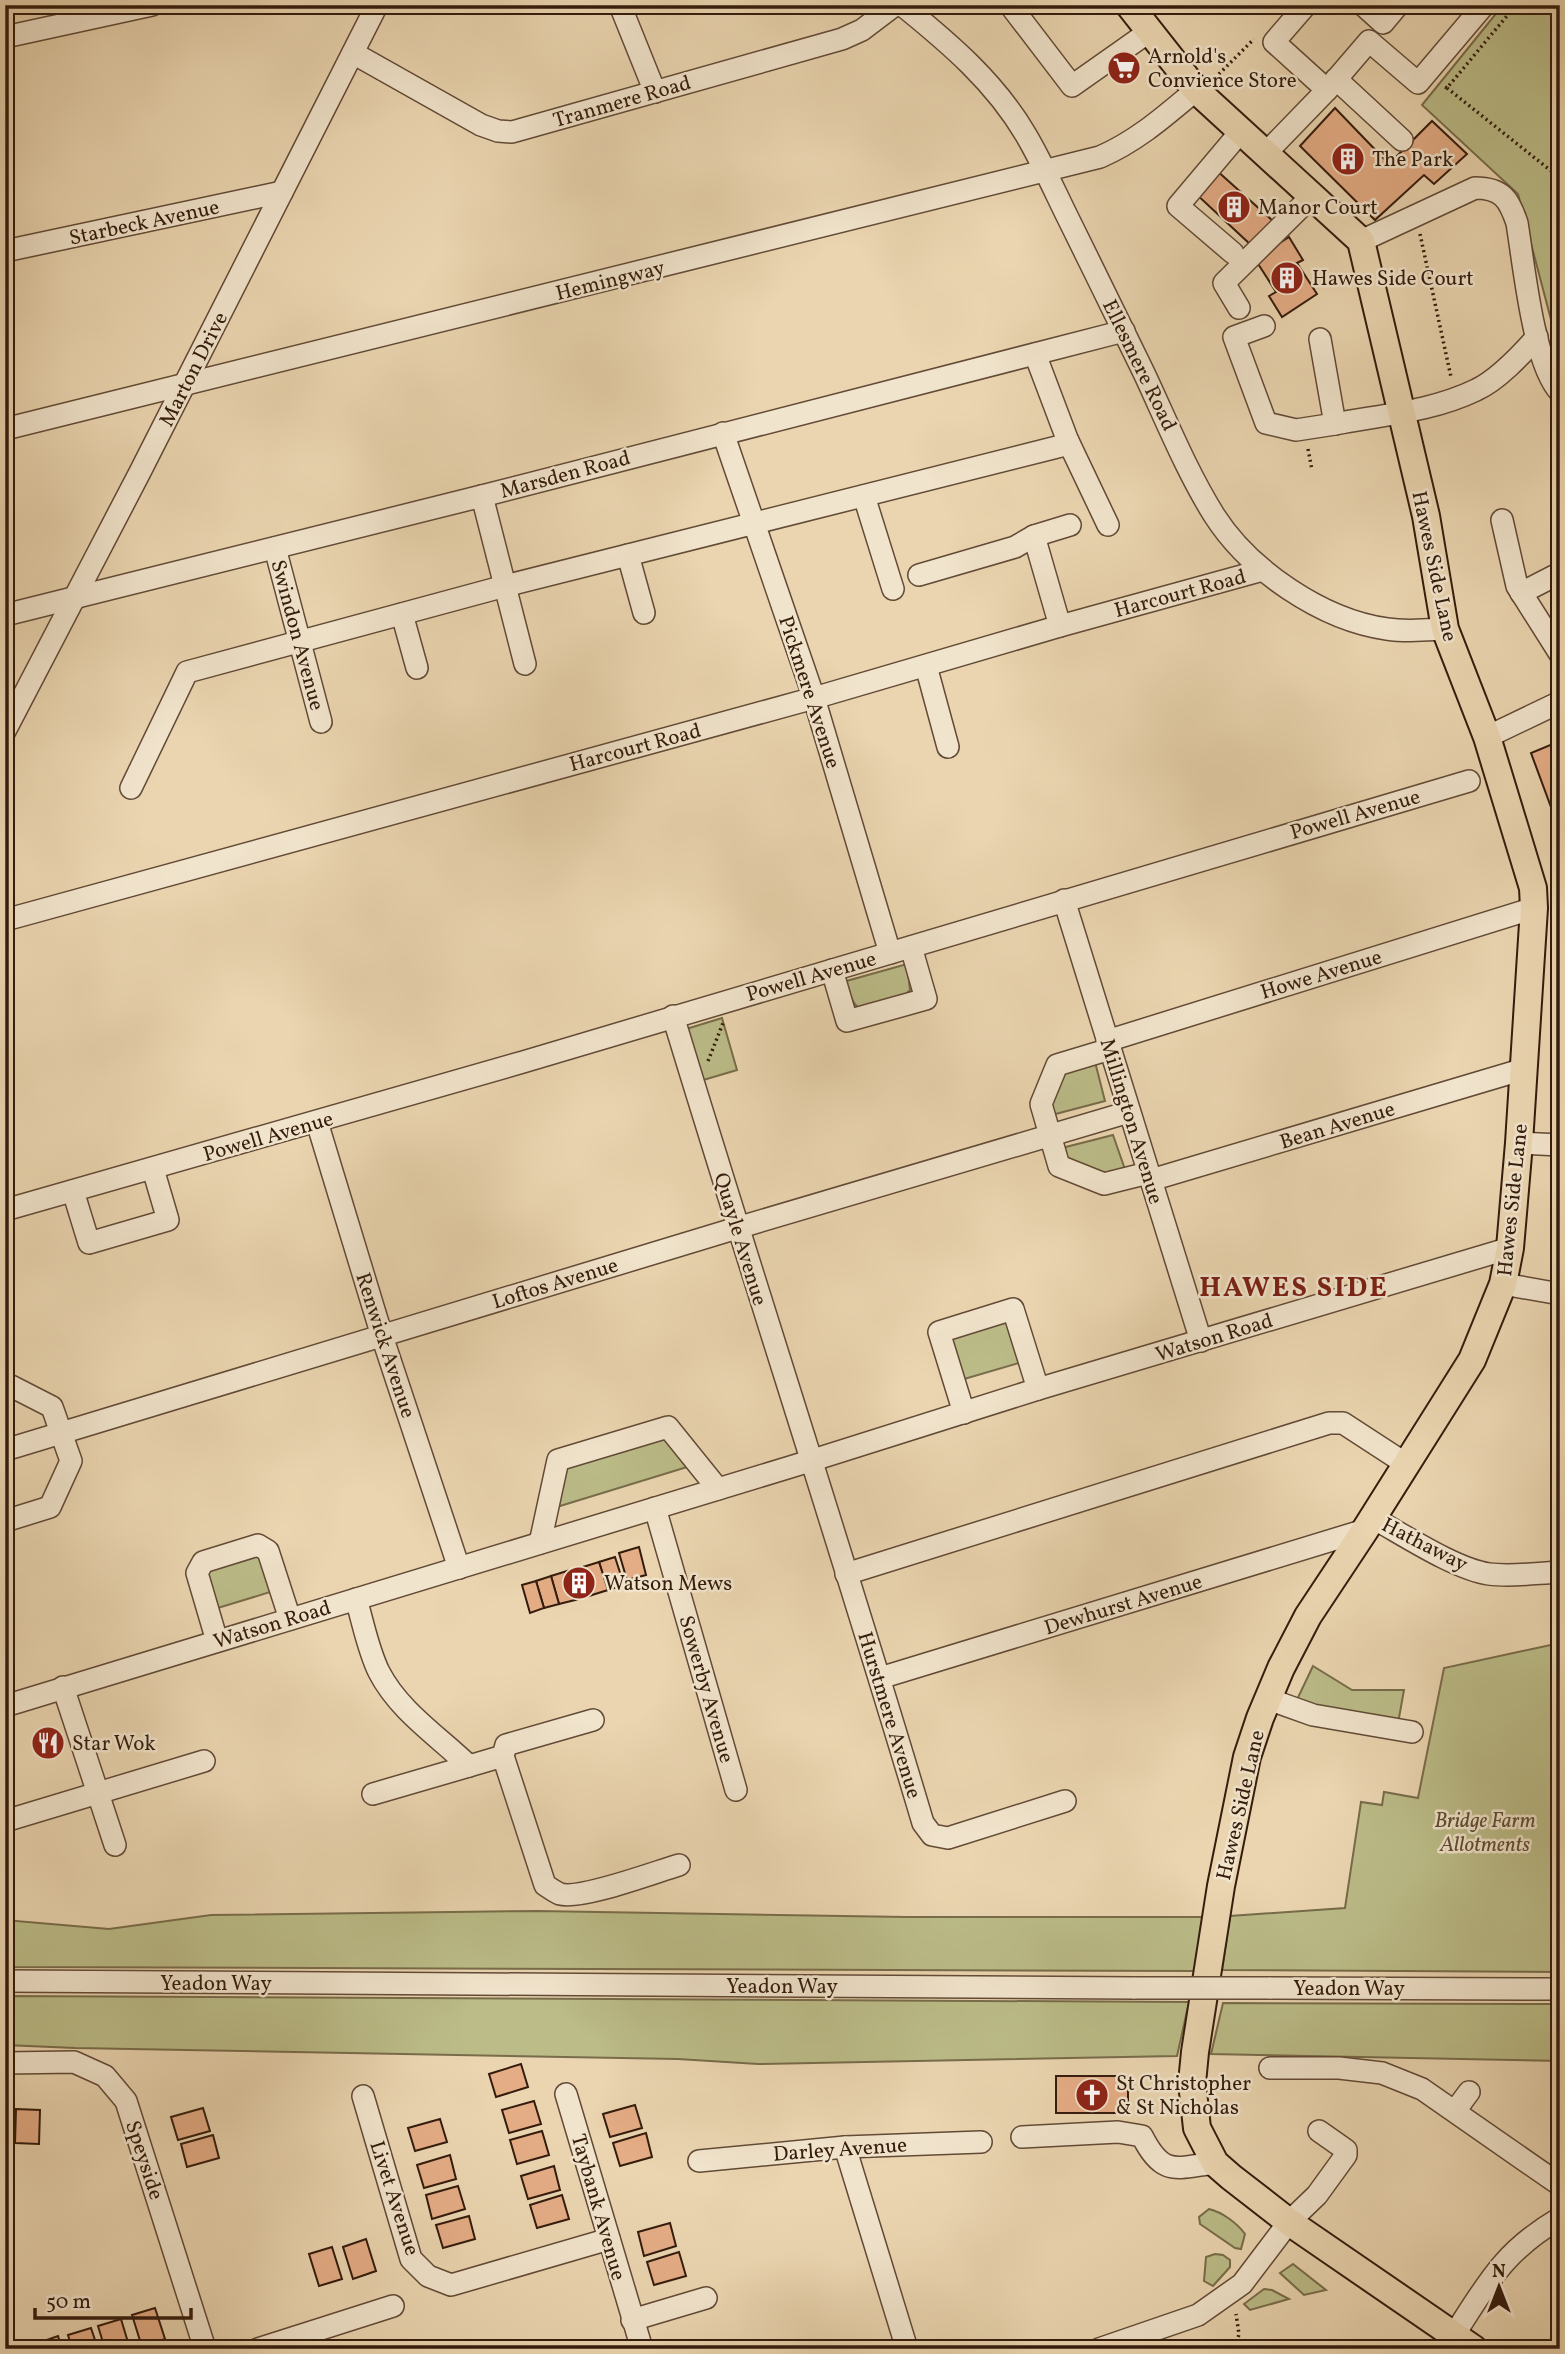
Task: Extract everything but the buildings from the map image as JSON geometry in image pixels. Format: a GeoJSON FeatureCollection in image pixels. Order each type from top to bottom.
{"type":"FeatureCollection","features":[{"type":"Feature","properties":{"kind":"main road"},"geometry":{"type":"LineString","coordinates":[[1129,5],[1198,92],[1267,152],[1361,241]]}},
{"type":"Feature","properties":{"kind":"main road","name":"Hawes Side Lane"},"geometry":{"type":"LineString","coordinates":[[1361,241],[1426,516],[1445,629],[1487,737],[1533,888],[1524,1069],[1510,1248],[1503,1284],[1472,1360],[1308,1616],[1268,1699],[1255,1733],[1221,1886],[1192,2083],[1197,2128],[1215,2163],[1289,2222],[1464,2342]]}},
{"type":"Feature","properties":{"kind":"street"},"geometry":{"type":"LineString","coordinates":[[5,37],[152,5]]}},
{"type":"Feature","properties":{"kind":"street","name":"Marton Drive"},"geometry":{"type":"LineString","coordinates":[[5,731],[377,5]]}},
{"type":"Feature","properties":{"kind":"street"},"geometry":{"type":"LineString","coordinates":[[620,5],[655,92]]}},
{"type":"Feature","properties":{"kind":"street","name":"Tranmere Road"},"geometry":{"type":"LineString","coordinates":[[353,53],[481,125],[498,131],[512,132],[842,39],[862,30],[895,5]]}},
{"type":"Feature","properties":{"kind":"street","name":"Ellesmere Road"},"geometry":{"type":"LineString","coordinates":[[902,5],[972,65],[1004,101],[1027,135],[1198,488],[1231,537],[1263,570],[1296,593],[1355,621],[1384,629],[1445,629]]}},
{"type":"Feature","properties":{"kind":"street"},"geometry":{"type":"LineString","coordinates":[[1010,5],[1072,86],[1150,31]]}},
{"type":"Feature","properties":{"kind":"street"},"geometry":{"type":"LineString","coordinates":[[1306,5],[1274,42],[1402,140]]}},
{"type":"Feature","properties":{"kind":"street"},"geometry":{"type":"LineString","coordinates":[[1363,5],[1383,23],[1398,5]]}},
{"type":"Feature","properties":{"kind":"street"},"geometry":{"type":"LineString","coordinates":[[1267,152],[1369,41],[1418,83],[1484,5]]}},
{"type":"Feature","properties":{"kind":"street","name":"Hemingway"},"geometry":{"type":"LineString","coordinates":[[5,429],[1100,158],[1124,147],[1150,130],[1198,92]]}},
{"type":"Feature","properties":{"kind":"street"},"geometry":{"type":"LineString","coordinates":[[1233,253],[1178,206],[1242,130]]}},
{"type":"Feature","properties":{"kind":"street"},"geometry":{"type":"LineString","coordinates":[[1361,241],[1475,188],[1491,188],[1502,194],[1512,208],[1517,223],[1537,337],[1552,384],[1560,392]]}},
{"type":"Feature","properties":{"kind":"street","name":"Starbeck Avenue"},"geometry":{"type":"LineString","coordinates":[[5,251],[282,192]]}},
{"type":"Feature","properties":{"kind":"street"},"geometry":{"type":"LineString","coordinates":[[1239,308],[1224,283],[1312,195]]}},
{"type":"Feature","properties":{"kind":"street"},"geometry":{"type":"LineString","coordinates":[[1264,327],[1234,337],[1266,423],[1296,430],[1456,398],[1479,389],[1518,358],[1537,337]]}},
{"type":"Feature","properties":{"kind":"street","name":"Marsden Road"},"geometry":{"type":"LineString","coordinates":[[5,615],[1124,331]]}},
{"type":"Feature","properties":{"kind":"street"},"geometry":{"type":"LineString","coordinates":[[1320,339],[1335,424]]}},
{"type":"Feature","properties":{"kind":"street"},"geometry":{"type":"LineString","coordinates":[[1035,354],[1068,441],[1108,525]]}},
{"type":"Feature","properties":{"kind":"street","name":"Pickmere Avenue"},"geometry":{"type":"LineString","coordinates":[[723,433],[901,950],[926,999],[847,1021],[832,970]]}},
{"type":"Feature","properties":{"kind":"street"},"geometry":{"type":"LineString","coordinates":[[131,788],[187,673],[505,586],[1069,444],[1068,441]]}},
{"type":"Feature","properties":{"kind":"street"},"geometry":{"type":"LineString","coordinates":[[482,496],[525,664]]}},
{"type":"Feature","properties":{"kind":"street"},"geometry":{"type":"LineString","coordinates":[[864,496],[893,589]]}},
{"type":"Feature","properties":{"kind":"street"},"geometry":{"type":"LineString","coordinates":[[1502,520],[1517,586],[1560,654]]}},
{"type":"Feature","properties":{"kind":"street"},"geometry":{"type":"LineString","coordinates":[[919,575],[1015,547],[1034,536],[1070,526]]}},
{"type":"Feature","properties":{"kind":"street"},"geometry":{"type":"LineString","coordinates":[[1034,536],[1060,626]]}},
{"type":"Feature","properties":{"kind":"street","name":"Swindon Avenue"},"geometry":{"type":"LineString","coordinates":[[275,548],[321,722]]}},
{"type":"Feature","properties":{"kind":"street"},"geometry":{"type":"LineString","coordinates":[[628,555],[644,613]]}},
{"type":"Feature","properties":{"kind":"street","name":"Harcourt Road"},"geometry":{"type":"LineString","coordinates":[[5,920],[814,698],[1263,570]]}},
{"type":"Feature","properties":{"kind":"street"},"geometry":{"type":"LineString","coordinates":[[1521,593],[1560,573]]}},
{"type":"Feature","properties":{"kind":"street"},"geometry":{"type":"LineString","coordinates":[[402,614],[416,668]]}},
{"type":"Feature","properties":{"kind":"street"},"geometry":{"type":"LineString","coordinates":[[926,666],[948,747]]}},
{"type":"Feature","properties":{"kind":"street"},"geometry":{"type":"LineString","coordinates":[[1487,737],[1560,702]]}},
{"type":"Feature","properties":{"kind":"street","name":"Powell Avenue"},"geometry":{"type":"LineString","coordinates":[[5,1210],[317,1122],[1469,780]]}},
{"type":"Feature","properties":{"kind":"street","name":"Millington Avenue"},"geometry":{"type":"LineString","coordinates":[[1063,900],[1201,1341]]}},
{"type":"Feature","properties":{"kind":"street","name":"Howe Avenue"},"geometry":{"type":"LineString","coordinates":[[1108,1045],[1534,908]]}},
{"type":"Feature","properties":{"kind":"street","name":"Quayle Avenue"},"geometry":{"type":"LineString","coordinates":[[673,1016],[810,1461]]}},
{"type":"Feature","properties":{"kind":"street"},"geometry":{"type":"LineString","coordinates":[[1108,1045],[1057,1065],[1041,1104],[1049,1134],[1059,1166],[1104,1184],[1149,1177]]}},
{"type":"Feature","properties":{"kind":"street","name":"Bean Avenue"},"geometry":{"type":"LineString","coordinates":[[1149,1177],[1524,1069]]}},
{"type":"Feature","properties":{"kind":"street","name":"Loftos Avenue"},"geometry":{"type":"LineString","coordinates":[[5,1451],[737,1228],[1129,1112]]}},
{"type":"Feature","properties":{"kind":"street","name":"Renwick Avenue"},"geometry":{"type":"LineString","coordinates":[[317,1122],[382,1336],[459,1568]]}},
{"type":"Feature","properties":{"kind":"street"},"geometry":{"type":"LineString","coordinates":[[1519,1143],[1560,1145]]}},
{"type":"Feature","properties":{"kind":"street"},"geometry":{"type":"LineString","coordinates":[[74,1191],[89,1243],[168,1220],[153,1169]]}},
{"type":"Feature","properties":{"kind":"street","name":"Watson Road"},"geometry":{"type":"LineString","coordinates":[[5,1706],[1038,1389],[1510,1248]]}},
{"type":"Feature","properties":{"kind":"street"},"geometry":{"type":"LineString","coordinates":[[1503,1284],[1560,1294]]}},
{"type":"Feature","properties":{"kind":"street"},"geometry":{"type":"LineString","coordinates":[[964,1413],[939,1332],[1013,1309],[1038,1389]]}},
{"type":"Feature","properties":{"kind":"street"},"geometry":{"type":"LineString","coordinates":[[5,1388],[11,1386],[52,1407],[71,1461],[50,1507],[5,1521]]}},
{"type":"Feature","properties":{"kind":"street"},"geometry":{"type":"LineString","coordinates":[[846,1574],[1329,1423],[1343,1423],[1406,1465]]}},
{"type":"Feature","properties":{"kind":"street"},"geometry":{"type":"LineString","coordinates":[[540,1543],[558,1460],[668,1427],[718,1489]]}},
{"type":"Feature","properties":{"kind":"street","name":"Hurstmere Avenue"},"geometry":{"type":"LineString","coordinates":[[810,1461],[880,1678],[923,1823],[932,1835],[948,1838],[1065,1801]]}},
{"type":"Feature","properties":{"kind":"street","name":"Sowerby Avenue"},"geometry":{"type":"LineString","coordinates":[[655,1508],[736,1790]]}},
{"type":"Feature","properties":{"kind":"street","name":"Hathaway"},"geometry":{"type":"LineString","coordinates":[[1369,1524],[1456,1563],[1488,1574],[1560,1572]]}},
{"type":"Feature","properties":{"kind":"street","name":"Dewhurst Avenue"},"geometry":{"type":"LineString","coordinates":[[880,1678],[1369,1524]]}},
{"type":"Feature","properties":{"kind":"street","name":"Watson Road"},"geometry":{"type":"LineString","coordinates":[[217,1641],[197,1573],[203,1562],[258,1545],[268,1551],[290,1619]]}},
{"type":"Feature","properties":{"kind":"street"},"geometry":{"type":"LineString","coordinates":[[356,1599],[378,1670],[387,1685],[402,1706],[469,1766]]}},
{"type":"Feature","properties":{"kind":"street"},"geometry":{"type":"LineString","coordinates":[[62,1688],[115,1845]]}},
{"type":"Feature","properties":{"kind":"street"},"geometry":{"type":"LineString","coordinates":[[1268,1699],[1312,1715],[1412,1732]]}},
{"type":"Feature","properties":{"kind":"street"},"geometry":{"type":"LineString","coordinates":[[593,1720],[506,1745],[503,1756],[545,1885],[559,1894],[574,1895],[679,1865]]}},
{"type":"Feature","properties":{"kind":"street"},"geometry":{"type":"LineString","coordinates":[[373,1794],[503,1756]]}},
{"type":"Feature","properties":{"kind":"street"},"geometry":{"type":"LineString","coordinates":[[5,1821],[204,1761]]}},
{"type":"Feature","properties":{"kind":"street","name":"Yeadon Way"},"geometry":{"type":"LineString","coordinates":[[5,1982],[1560,1989]]}},
{"type":"Feature","properties":{"kind":"street","name":"Speyside"},"geometry":{"type":"LineString","coordinates":[[5,2063],[74,2062],[105,2076],[126,2101],[205,2349]]}},
{"type":"Feature","properties":{"kind":"street"},"geometry":{"type":"LineString","coordinates":[[1270,2068],[1339,2068],[1382,2073],[1422,2089],[1560,2185]]}},
{"type":"Feature","properties":{"kind":"street"},"geometry":{"type":"LineString","coordinates":[[1455,2111],[1469,2092]]}},
{"type":"Feature","properties":{"kind":"street","name":"Taybank Avenue"},"geometry":{"type":"LineString","coordinates":[[566,2094],[642,2349]]}},
{"type":"Feature","properties":{"kind":"street","name":"Livet Avenue"},"geometry":{"type":"LineString","coordinates":[[363,2096],[411,2259],[428,2276],[451,2285],[609,2239]]}},
{"type":"Feature","properties":{"kind":"street"},"geometry":{"type":"LineString","coordinates":[[1099,2349],[1198,2315],[1242,2284],[1289,2222],[1317,2195],[1346,2155],[1346,2150],[1319,2131]]}},
{"type":"Feature","properties":{"kind":"street"},"geometry":{"type":"LineString","coordinates":[[1023,2137],[1118,2132],[1142,2136],[1150,2152],[1162,2165],[1178,2168],[1215,2163]]}},
{"type":"Feature","properties":{"kind":"street","name":"Darley Avenue"},"geometry":{"type":"LineString","coordinates":[[699,2161],[845,2147],[981,2142]]}},
{"type":"Feature","properties":{"kind":"street"},"geometry":{"type":"LineString","coordinates":[[845,2147],[906,2349]]}},
{"type":"Feature","properties":{"kind":"street"},"geometry":{"type":"LineString","coordinates":[[1464,2342],[1505,2259],[1524,2241],[1560,2218]]}},
{"type":"Feature","properties":{"kind":"street"},"geometry":{"type":"LineString","coordinates":[[632,2320],[706,2298]]}},
{"type":"Feature","properties":{"kind":"street"},"geometry":{"type":"LineString","coordinates":[[258,2349],[393,2306]]}},
{"type":"Feature","properties":{"kind":"path"},"geometry":{"type":"LineString","coordinates":[[1198,92],[1261,32],[1274,42]]}},
{"type":"Feature","properties":{"kind":"path"},"geometry":{"type":"LineString","coordinates":[[1447,88],[1560,178]]}},
{"type":"Feature","properties":{"kind":"path"},"geometry":{"type":"LineString","coordinates":[[1416,215],[1456,398]]}},
{"type":"Feature","properties":{"kind":"path"},"geometry":{"type":"LineString","coordinates":[[1307,444],[1312,470]]}},
{"type":"Feature","properties":{"kind":"path"},"geometry":{"type":"LineString","coordinates":[[696,1093],[733,999]]}},
{"type":"Feature","properties":{"kind":"path"},"geometry":{"type":"LineString","coordinates":[[1218,2349],[1236,2346],[1240,2334],[1232,2291]]}},
{"type":"Feature","properties":{"kind":"green space"},"geometry":{"type":"Polygon","coordinates":[[[1503,5],[1560,5],[1560,354],[1518,194],[1422,105],[1503,5]]]}},
{"type":"Feature","properties":{"kind":"green space"},"geometry":{"type":"Polygon","coordinates":[[[907,964],[910,990],[902,998],[860,1010],[843,982],[907,964]]]}},
{"type":"Feature","properties":{"kind":"green space"},"geometry":{"type":"Polygon","coordinates":[[[722,1018],[737,1070],[700,1081],[683,1030],[722,1018]]]}},
{"type":"Feature","properties":{"kind":"green space"},"geometry":{"type":"Polygon","coordinates":[[[1093,1054],[1105,1101],[1044,1117],[1057,1065],[1093,1054]]]}},
{"type":"Feature","properties":{"kind":"green space"},"geometry":{"type":"Polygon","coordinates":[[[1113,1135],[1128,1178],[1104,1184],[1054,1150],[1113,1135]]]}},
{"type":"Feature","properties":{"kind":"green space"},"geometry":{"type":"Polygon","coordinates":[[[1013,1309],[1029,1360],[954,1382],[939,1332],[1013,1309]]]}},
{"type":"Feature","properties":{"kind":"green space"},"geometry":{"type":"Polygon","coordinates":[[[668,1427],[697,1464],[547,1510],[558,1460],[668,1427]]]}},
{"type":"Feature","properties":{"kind":"green space"},"geometry":{"type":"Polygon","coordinates":[[[258,1545],[280,1589],[208,1611],[203,1562],[258,1545]]]}},
{"type":"Feature","properties":{"kind":"green space","name":"Bridge Farm Allotments"},"geometry":{"type":"Polygon","coordinates":[[[1560,1643],[1560,1972],[1222,1970],[1230,1916],[1345,1908],[1361,1802],[1382,1805],[1384,1792],[1418,1798],[1444,1668],[1560,1643]]]}},
{"type":"Feature","properties":{"kind":"green space"},"geometry":{"type":"Polygon","coordinates":[[[1313,1666],[1352,1690],[1404,1690],[1397,1729],[1293,1708],[1313,1666]]]}},
{"type":"Feature","properties":{"kind":"green space"},"geometry":{"type":"Polygon","coordinates":[[[538,1911],[906,1917],[1206,1917],[1195,1971],[5,1967],[5,1920],[109,1929],[211,1915],[538,1911]]]}},
{"type":"Feature","properties":{"kind":"green space"},"geometry":{"type":"Polygon","coordinates":[[[5,1996],[1189,2002],[1177,2056],[758,2064],[678,2059],[5,2045],[5,1996]]]}},
{"type":"Feature","properties":{"kind":"green space"},"geometry":{"type":"Polygon","coordinates":[[[1223,2003],[1560,2004],[1560,2061],[1211,2054],[1223,2003]]]}},
{"type":"Feature","properties":{"kind":"green space"},"geometry":{"type":"Polygon","coordinates":[[[1209,2209],[1229,2218],[1245,2234],[1241,2249],[1235,2248],[1200,2224],[1199,2217],[1209,2209]]]}},
{"type":"Feature","properties":{"kind":"green space"},"geometry":{"type":"Polygon","coordinates":[[[1215,2254],[1230,2260],[1230,2267],[1213,2286],[1204,2281],[1206,2257],[1215,2254]]]}},
{"type":"Feature","properties":{"kind":"green space"},"geometry":{"type":"Polygon","coordinates":[[[1293,2264],[1326,2290],[1304,2295],[1280,2273],[1293,2264]]]}},
{"type":"Feature","properties":{"kind":"green space"},"geometry":{"type":"Polygon","coordinates":[[[1264,2289],[1289,2299],[1250,2310],[1244,2304],[1264,2289]]]}},
{"type":"Feature","properties":{"kind":"place","name":"Arnold's Convience Store"},"geometry":{"type":"Point","coordinates":[1124,68]}},
{"type":"Feature","properties":{"kind":"place","name":"The Park"},"geometry":{"type":"Point","coordinates":[1348,159]}},
{"type":"Feature","properties":{"kind":"place","name":"Manor Court"},"geometry":{"type":"Point","coordinates":[1234,207]}},
{"type":"Feature","properties":{"kind":"place","name":"Hawes Side Court"},"geometry":{"type":"Point","coordinates":[1287,278]}},
{"type":"Feature","properties":{"kind":"place","name":"Watson Mews"},"geometry":{"type":"Point","coordinates":[579,1583]}},
{"type":"Feature","properties":{"kind":"place","name":"Star Wok"},"geometry":{"type":"Point","coordinates":[48,1743]}},
{"type":"Feature","properties":{"kind":"place","name":"St Christopher & St Nicholas"},"geometry":{"type":"Point","coordinates":[1092,2095]}},
{"type":"Feature","properties":{"kind":"district","name":"HAWES SIDE"},"geometry":{"type":"Point","coordinates":[1294,1286]}}]}
